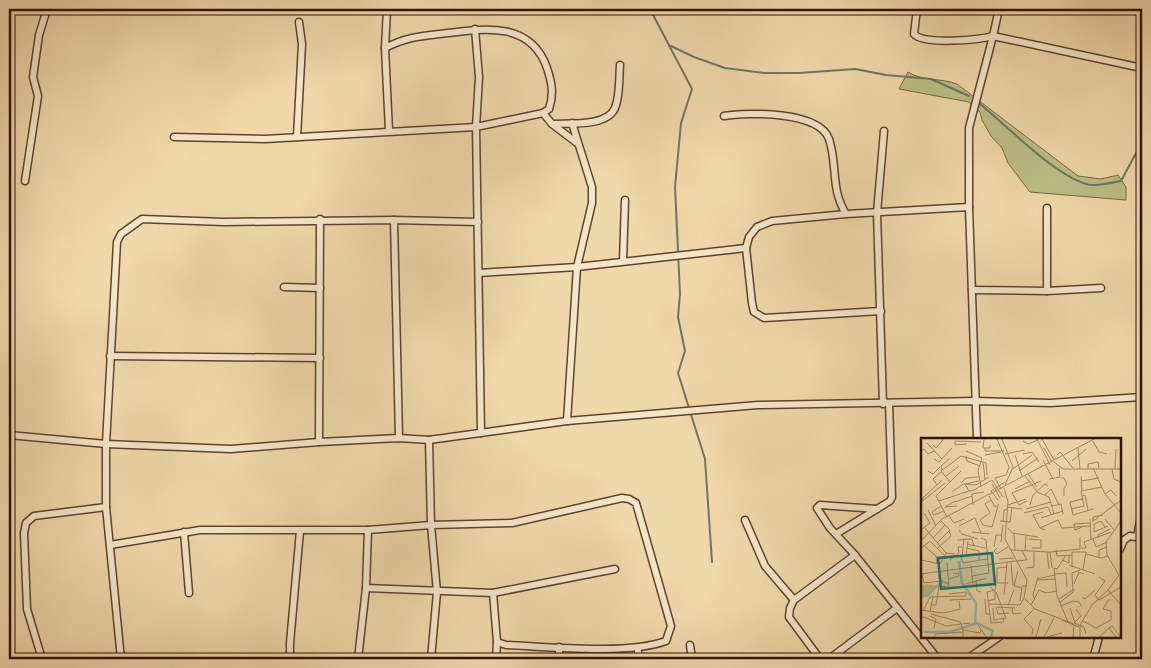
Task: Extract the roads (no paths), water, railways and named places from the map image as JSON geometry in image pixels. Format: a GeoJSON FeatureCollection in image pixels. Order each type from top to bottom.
{"type":"FeatureCollection","features":[{"type":"Feature","properties":{"kind":"street"},"geometry":{"type":"LineString","coordinates":[[26,181],[38,96],[33,77],[39,35],[47,9]]}},
{"type":"Feature","properties":{"kind":"street"},"geometry":{"type":"LineString","coordinates":[[387,9],[385,48],[389,131]]}},
{"type":"Feature","properties":{"kind":"street"},"geometry":{"type":"LineString","coordinates":[[917,9],[914,34],[918,38],[982,40],[994,36],[1142,68]]}},
{"type":"Feature","properties":{"kind":"street"},"geometry":{"type":"LineString","coordinates":[[977,438],[969,207],[969,128],[994,36],[999,9]]}},
{"type":"Feature","properties":{"kind":"street"},"geometry":{"type":"LineString","coordinates":[[296,137],[302,44],[299,22]]}},
{"type":"Feature","properties":{"kind":"street"},"geometry":{"type":"LineString","coordinates":[[174,137],[265,139],[389,131],[476,128],[543,113],[549,109],[553,98],[552,82],[546,64],[533,46],[518,34],[504,30],[475,29],[412,36],[385,48]]}},
{"type":"Feature","properties":{"kind":"street"},"geometry":{"type":"LineString","coordinates":[[475,29],[479,77],[476,128],[481,433]]}},
{"type":"Feature","properties":{"kind":"street"},"geometry":{"type":"LineString","coordinates":[[552,124],[601,120],[611,115],[617,99],[620,65]]}},
{"type":"Feature","properties":{"kind":"street"},"geometry":{"type":"LineString","coordinates":[[543,113],[552,124],[577,143]]}},
{"type":"Feature","properties":{"kind":"street"},"geometry":{"type":"LineString","coordinates":[[724,116],[780,116],[810,121],[818,126],[829,140],[838,200],[846,214]]}},
{"type":"Feature","properties":{"kind":"street"},"geometry":{"type":"LineString","coordinates":[[567,422],[576,267],[592,195],[592,186],[572,123]]}},
{"type":"Feature","properties":{"kind":"street"},"geometry":{"type":"LineString","coordinates":[[836,534],[890,501],[892,497],[877,213],[884,131]]}},
{"type":"Feature","properties":{"kind":"street"},"geometry":{"type":"LineString","coordinates":[[623,261],[625,200]]}},
{"type":"Feature","properties":{"kind":"street"},"geometry":{"type":"LineString","coordinates":[[881,311],[764,318],[754,312],[752,303],[746,248],[749,237],[757,227],[772,221],[846,214],[969,207]]}},
{"type":"Feature","properties":{"kind":"street"},"geometry":{"type":"LineString","coordinates":[[1047,208],[1047,291]]}},
{"type":"Feature","properties":{"kind":"street"},"geometry":{"type":"LineString","coordinates":[[120,659],[106,507],[106,444],[116,242],[120,234],[142,219],[224,222],[320,219],[478,222]]}},
{"type":"Feature","properties":{"kind":"street"},"geometry":{"type":"LineString","coordinates":[[319,442],[320,219]]}},
{"type":"Feature","properties":{"kind":"street"},"geometry":{"type":"LineString","coordinates":[[394,220],[399,438]]}},
{"type":"Feature","properties":{"kind":"street"},"geometry":{"type":"LineString","coordinates":[[479,273],[576,267],[746,248]]}},
{"type":"Feature","properties":{"kind":"street"},"geometry":{"type":"LineString","coordinates":[[284,287],[320,288]]}},
{"type":"Feature","properties":{"kind":"street"},"geometry":{"type":"LineString","coordinates":[[972,290],[1047,291],[1101,288]]}},
{"type":"Feature","properties":{"kind":"street"},"geometry":{"type":"LineString","coordinates":[[110,356],[320,358]]}},
{"type":"Feature","properties":{"kind":"street"},"geometry":{"type":"LineString","coordinates":[[9,435],[106,444],[232,449],[399,438],[429,440],[567,422],[758,404],[886,404],[976,401],[1050,403],[1142,397]]}},
{"type":"Feature","properties":{"kind":"street"},"geometry":{"type":"LineString","coordinates":[[429,440],[430,525],[437,592],[431,659]]}},
{"type":"Feature","properties":{"kind":"street"},"geometry":{"type":"LineString","coordinates":[[110,546],[184,532],[368,530],[430,525],[512,523],[622,498],[630,499],[636,503],[671,626],[666,641],[638,648],[506,645],[497,642]]}},
{"type":"Feature","properties":{"kind":"street"},"geometry":{"type":"LineString","coordinates":[[877,509],[818,506],[818,510],[836,534],[921,638]]}},
{"type":"Feature","properties":{"kind":"street"},"geometry":{"type":"LineString","coordinates":[[42,659],[26,600],[24,533],[26,523],[34,516],[106,507]]}},
{"type":"Feature","properties":{"kind":"street"},"geometry":{"type":"LineString","coordinates":[[1121,546],[1124,540],[1130,536],[1140,537],[1142,513]]}},
{"type":"Feature","properties":{"kind":"street"},"geometry":{"type":"LineString","coordinates":[[745,520],[765,566],[794,600]]}},
{"type":"Feature","properties":{"kind":"street"},"geometry":{"type":"LineString","coordinates":[[358,659],[366,588],[368,530]]}},
{"type":"Feature","properties":{"kind":"street"},"geometry":{"type":"LineString","coordinates":[[290,659],[300,531]]}},
{"type":"Feature","properties":{"kind":"street"},"geometry":{"type":"LineString","coordinates":[[184,532],[189,593]]}},
{"type":"Feature","properties":{"kind":"street"},"geometry":{"type":"LineString","coordinates":[[820,659],[790,617],[790,608],[794,600],[855,555]]}},
{"type":"Feature","properties":{"kind":"street"},"geometry":{"type":"LineString","coordinates":[[366,588],[494,593],[615,569]]}},
{"type":"Feature","properties":{"kind":"street"},"geometry":{"type":"LineString","coordinates":[[494,593],[497,642],[496,659]]}},
{"type":"Feature","properties":{"kind":"street"},"geometry":{"type":"LineString","coordinates":[[829,659],[897,608]]}},
{"type":"Feature","properties":{"kind":"street"},"geometry":{"type":"LineString","coordinates":[[921,638],[938,659]]}},
{"type":"Feature","properties":{"kind":"street"},"geometry":{"type":"LineString","coordinates":[[967,659],[998,638]]}},
{"type":"Feature","properties":{"kind":"street"},"geometry":{"type":"LineString","coordinates":[[1093,659],[1099,638]]}},
{"type":"Feature","properties":{"kind":"street"},"geometry":{"type":"LineString","coordinates":[[690,645],[692,659]]}},
{"type":"Feature","properties":{"kind":"street"},"geometry":{"type":"LineString","coordinates":[[559,647],[559,659]]}},
{"type":"Feature","properties":{"kind":"street"},"geometry":{"type":"LineString","coordinates":[[638,648],[638,659]]}},
{"type":"Feature","properties":{"kind":"waterway"},"geometry":{"type":"LineString","coordinates":[[650,9],[692,89],[681,123],[675,187],[680,294],[678,317],[685,351],[678,373],[705,459],[712,562]]}},
{"type":"Feature","properties":{"kind":"waterway"},"geometry":{"type":"LineString","coordinates":[[671,46],[694,57],[725,68],[764,73],[799,73],[855,69],[886,75],[931,79],[969,96]]}},
{"type":"Feature","properties":{"kind":"waterway"},"geometry":{"type":"LineString","coordinates":[[979,103],[1045,160],[1073,179],[1090,185],[1121,181],[1142,142]]}}]}
